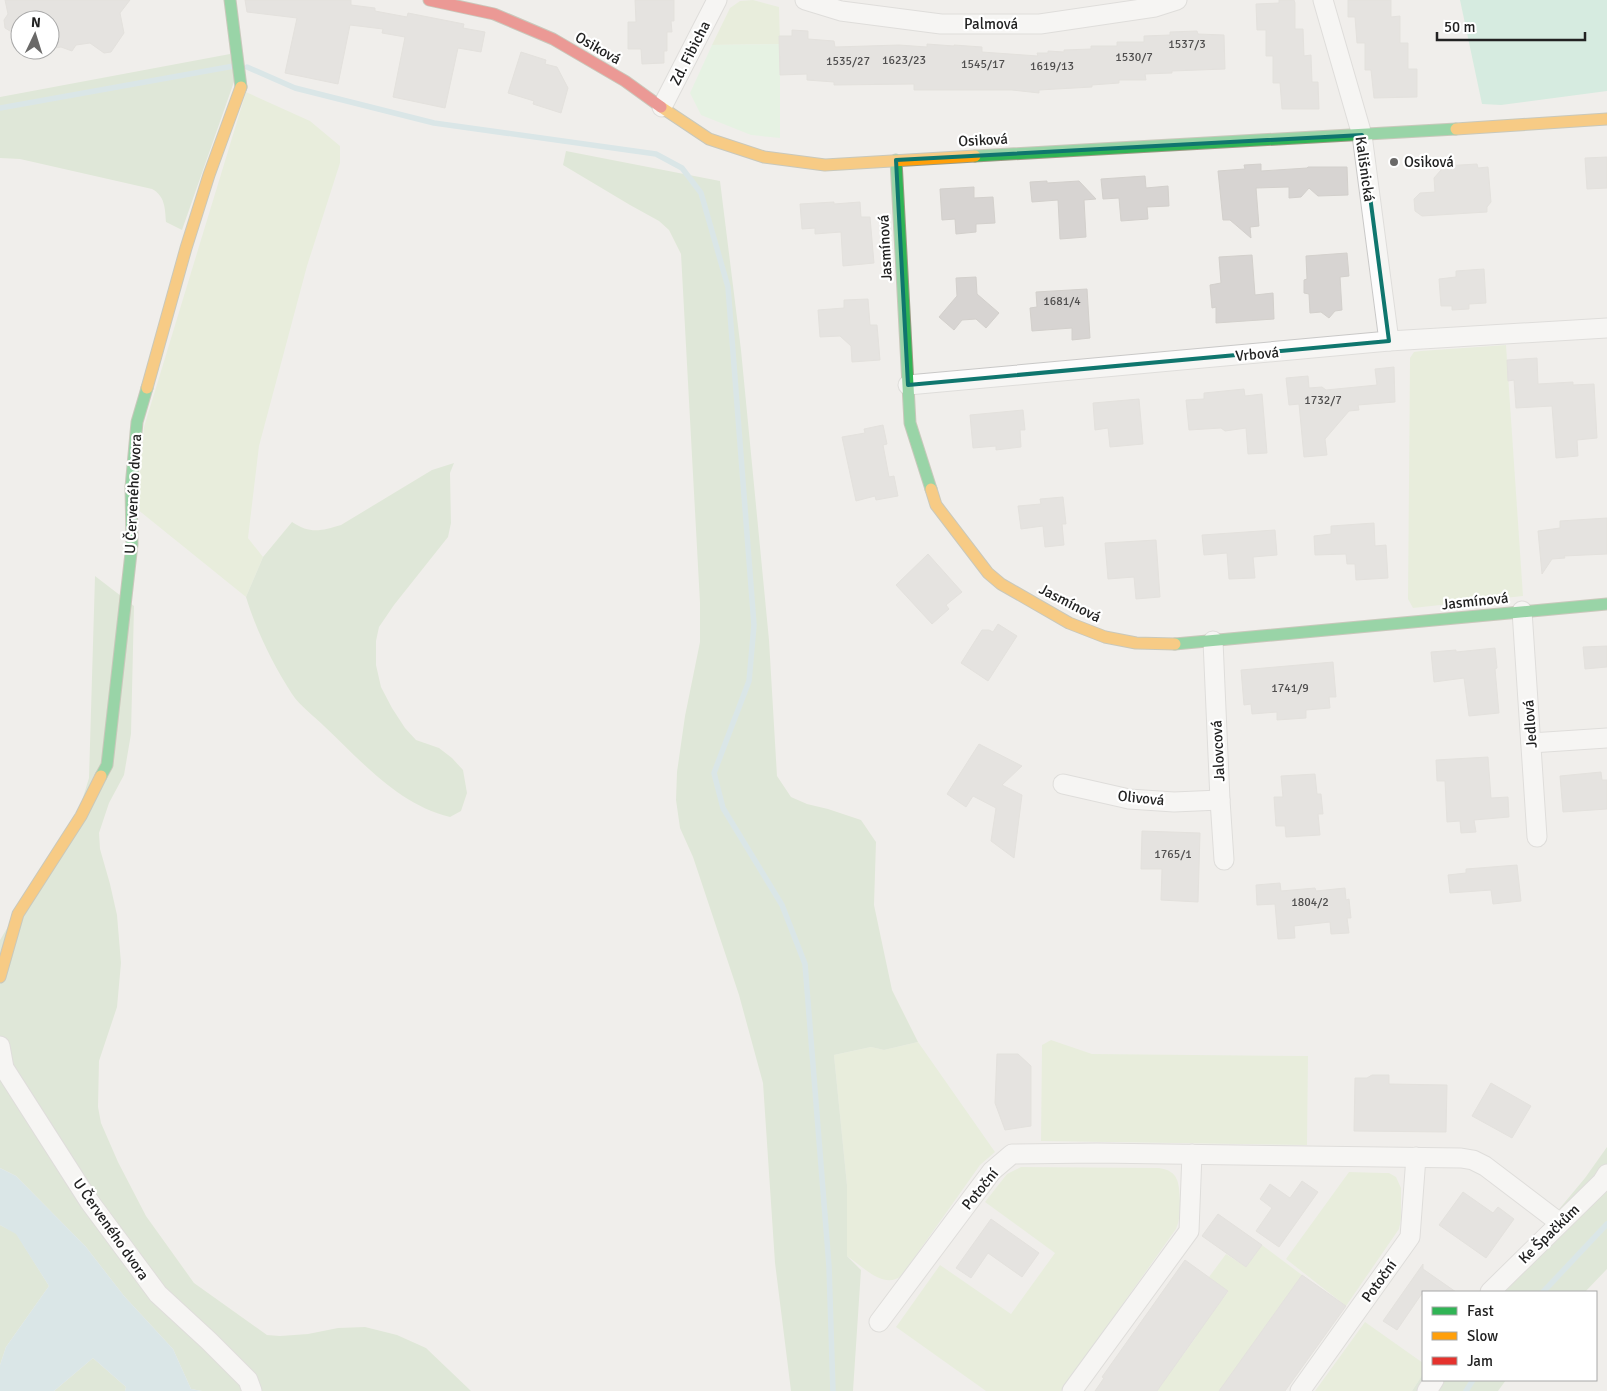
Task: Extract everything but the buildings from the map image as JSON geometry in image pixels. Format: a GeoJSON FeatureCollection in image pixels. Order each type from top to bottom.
{"type":"FeatureCollection","features":[{"type":"Feature","properties":{"kind":"street","name":"U Červeného dvora"},"geometry":{"type":"LineString","coordinates":[[0,977],[18,914],[81,816],[107,764],[132,544],[131,487],[137,422],[186,248],[209,175],[242,85],[230,0]]}},
{"type":"Feature","properties":{"kind":"street","name":"Osiková"},"geometry":{"type":"LineString","coordinates":[[429,0],[494,14],[553,39],[625,81],[686,125],[710,139],[764,157],[825,165],[1115,147],[1362,135],[1607,119]]}},
{"type":"Feature","properties":{"kind":"street","name":"Zd. Fibicha"},"geometry":{"type":"LineString","coordinates":[[662,107],[717,0]]}},
{"type":"Feature","properties":{"kind":"street","name":"Palmová"},"geometry":{"type":"LineString","coordinates":[[805,0],[841,11],[951,24],[1040,24],[1155,7],[1177,0]]}},
{"type":"Feature","properties":{"kind":"street","name":"Kališnická"},"geometry":{"type":"LineString","coordinates":[[1322,0],[1362,135],[1389,341]]}},
{"type":"Feature","properties":{"kind":"street","name":"Jasmínová"},"geometry":{"type":"LineString","coordinates":[[896,160],[910,422],[936,505],[988,573],[1001,584],[1069,623],[1105,637],[1136,643],[1168,645],[1607,604]]}},
{"type":"Feature","properties":{"kind":"street","name":"Vrbová"},"geometry":{"type":"LineString","coordinates":[[908,386],[1389,341],[1607,328]]}},
{"type":"Feature","properties":{"kind":"street","name":"Jedlová"},"geometry":{"type":"LineString","coordinates":[[1522,611],[1537,836]]}},
{"type":"Feature","properties":{"kind":"street","name":"Jalovcová"},"geometry":{"type":"LineString","coordinates":[[1213,641],[1224,860]]}},
{"type":"Feature","properties":{"kind":"street"},"geometry":{"type":"LineString","coordinates":[[1531,744],[1607,738]]}},
{"type":"Feature","properties":{"kind":"street","name":"Olivová"},"geometry":{"type":"LineString","coordinates":[[1063,784],[1129,799],[1174,802],[1220,800]]}},
{"type":"Feature","properties":{"kind":"street","name":"U Červeného dvora"},"geometry":{"type":"LineString","coordinates":[[0,1046],[4,1068],[95,1208],[158,1294],[248,1380],[252,1391]]}},
{"type":"Feature","properties":{"kind":"street","name":"Potoční"},"geometry":{"type":"LineString","coordinates":[[879,1322],[992,1171],[1012,1154],[1097,1153],[1461,1158],[1473,1160],[1485,1166],[1560,1223]]}},
{"type":"Feature","properties":{"kind":"street"},"geometry":{"type":"LineString","coordinates":[[1072,1391],[1189,1231],[1192,1154]]}},
{"type":"Feature","properties":{"kind":"street","name":"Potoční"},"geometry":{"type":"LineString","coordinates":[[1300,1391],[1410,1237],[1416,1157]]}},
{"type":"Feature","properties":{"kind":"street","name":"Ke Špačkům"},"geometry":{"type":"LineString","coordinates":[[1491,1291],[1602,1182],[1607,1174]]}},
{"type":"Feature","properties":{"kind":"highlighted area"},"geometry":{"type":"Polygon","coordinates":[[[1362,135],[1389,341],[908,385],[896,160],[1362,135]]]}},
{"type":"Feature","properties":{"kind":"green space"},"geometry":{"type":"Polygon","coordinates":[[[753,0],[779,7],[780,44],[712,45],[730,8],[740,1],[753,0]]]}},
{"type":"Feature","properties":{"kind":"green space"},"geometry":{"type":"Polygon","coordinates":[[[1460,0],[1607,0],[1607,91],[1501,105],[1482,104],[1460,0]]]}},
{"type":"Feature","properties":{"kind":"green space"},"geometry":{"type":"Polygon","coordinates":[[[780,44],[780,138],[751,135],[701,115],[690,93],[712,45],[780,44]]]}},
{"type":"Feature","properties":{"kind":"green space"},"geometry":{"type":"Polygon","coordinates":[[[230,54],[235,79],[182,230],[166,222],[165,207],[162,199],[152,189],[20,159],[0,158],[0,97],[230,54]]]}},
{"type":"Feature","properties":{"kind":"green space"},"geometry":{"type":"Polygon","coordinates":[[[246,92],[310,121],[340,146],[340,163],[307,266],[259,446],[248,538],[263,557],[246,597],[137,509],[144,427],[246,92]]]}},
{"type":"Feature","properties":{"kind":"green space"},"geometry":{"type":"Polygon","coordinates":[[[566,151],[720,181],[741,350],[769,640],[777,776],[791,797],[807,804],[861,820],[876,842],[874,905],[892,990],[918,1042],[884,1050],[871,1047],[834,1055],[847,1185],[847,1256],[861,1270],[853,1391],[791,1391],[775,1263],[763,1083],[739,995],[693,857],[680,828],[676,800],[677,772],[685,716],[700,642],[700,603],[681,254],[669,230],[659,221],[563,165],[566,151]]]}},
{"type":"Feature","properties":{"kind":"green space"},"geometry":{"type":"Polygon","coordinates":[[[1506,345],[1523,596],[1413,608],[1408,599],[1410,358],[1414,352],[1421,351],[1506,345]]]}},
{"type":"Feature","properties":{"kind":"green space"},"geometry":{"type":"Polygon","coordinates":[[[454,463],[450,473],[451,523],[448,537],[394,605],[379,627],[376,641],[376,665],[381,687],[405,728],[416,740],[439,748],[463,770],[467,793],[461,811],[450,817],[414,803],[397,792],[367,767],[299,703],[285,683],[260,635],[246,597],[263,557],[292,522],[310,530],[327,529],[341,525],[432,470],[454,463]]]}},
{"type":"Feature","properties":{"kind":"green space"},"geometry":{"type":"Polygon","coordinates":[[[95,576],[134,606],[131,734],[124,775],[109,803],[99,833],[100,849],[117,915],[121,963],[117,1007],[99,1061],[98,1107],[101,1123],[118,1162],[146,1216],[194,1283],[267,1335],[308,1334],[338,1328],[365,1327],[397,1335],[426,1348],[471,1391],[202,1391],[191,1389],[173,1349],[124,1296],[86,1247],[16,1176],[0,1168],[0,940],[80,807],[89,778],[95,576]]]}},
{"type":"Feature","properties":{"kind":"green space"},"geometry":{"type":"Polygon","coordinates":[[[1051,1040],[1092,1054],[1308,1056],[1307,1145],[1041,1141],[1042,1045],[1051,1040]]]}},
{"type":"Feature","properties":{"kind":"green space"},"geometry":{"type":"Polygon","coordinates":[[[918,1042],[995,1152],[980,1165],[902,1275],[888,1280],[881,1279],[867,1271],[847,1256],[847,1185],[834,1055],[871,1047],[884,1050],[918,1042]]]}},
{"type":"Feature","properties":{"kind":"green space"},"geometry":{"type":"Polygon","coordinates":[[[1607,1147],[1607,1269],[1586,1291],[1491,1291],[1585,1178],[1607,1147]]]}},
{"type":"Feature","properties":{"kind":"green space"},"geometry":{"type":"Polygon","coordinates":[[[1021,1167],[1159,1168],[1171,1172],[1178,1183],[1180,1212],[1176,1229],[1061,1391],[986,1391],[896,1327],[940,1265],[1011,1314],[1055,1253],[985,1202],[1007,1174],[1021,1167]]]}},
{"type":"Feature","properties":{"kind":"green space"},"geometry":{"type":"Polygon","coordinates":[[[1349,1172],[1389,1173],[1396,1177],[1401,1188],[1401,1219],[1399,1229],[1346,1306],[1286,1259],[1349,1172]]]}},
{"type":"Feature","properties":{"kind":"green space"},"geometry":{"type":"Polygon","coordinates":[[[0,1225],[16,1233],[49,1286],[6,1347],[0,1365],[0,1225]]]}},
{"type":"Feature","properties":{"kind":"green space"},"geometry":{"type":"Polygon","coordinates":[[[1262,1245],[1302,1275],[1254,1342],[1225,1391],[1157,1391],[1163,1383],[1144,1369],[1161,1345],[1180,1359],[1196,1337],[1176,1323],[1212,1313],[1228,1292],[1209,1277],[1226,1254],[1246,1267],[1262,1245]]]}},
{"type":"Feature","properties":{"kind":"green space"},"geometry":{"type":"Polygon","coordinates":[[[1365,1322],[1422,1362],[1422,1376],[1412,1391],[1315,1391],[1365,1322]]]}},
{"type":"Feature","properties":{"kind":"green space"},"geometry":{"type":"Polygon","coordinates":[[[93,1358],[126,1387],[125,1391],[54,1391],[93,1358]]]}},
{"type":"Feature","properties":{"kind":"green space"},"geometry":{"type":"Polygon","coordinates":[[[1422,1376],[1422,1381],[1505,1381],[1498,1391],[1412,1391],[1422,1376]]]}},
{"type":"Feature","properties":{"kind":"water"},"geometry":{"type":"Polygon","coordinates":[[[0,1168],[16,1176],[86,1247],[124,1296],[173,1349],[191,1389],[202,1391],[125,1391],[126,1387],[93,1358],[54,1391],[0,1391],[0,1365],[6,1347],[49,1286],[16,1234],[0,1225],[0,1168]]]}},
{"type":"Feature","properties":{"kind":"waterway"},"geometry":{"type":"LineString","coordinates":[[0,108],[234,66]]}},
{"type":"Feature","properties":{"kind":"waterway"},"geometry":{"type":"LineString","coordinates":[[247,67],[295,88],[434,123],[656,154],[682,168],[701,193],[728,287],[754,625],[749,681],[714,773],[723,808],[782,905],[805,964],[829,1266],[833,1391]]}},
{"type":"Feature","properties":{"kind":"waterway"},"geometry":{"type":"LineString","coordinates":[[1544,1291],[1607,1224]]}},
{"type":"Feature","properties":{"kind":"waterway"},"geometry":{"type":"LineString","coordinates":[[1466,1391],[1472,1381]]}},
{"type":"Feature","properties":{"kind":"traffic: fast"},"geometry":{"type":"LineString","coordinates":[[230,0],[241,87]]}},
{"type":"Feature","properties":{"kind":"traffic: fast"},"geometry":{"type":"LineString","coordinates":[[975,156],[1456,129]]}},
{"type":"Feature","properties":{"kind":"traffic: fast"},"geometry":{"type":"LineString","coordinates":[[896,160],[910,423],[931,489]]}},
{"type":"Feature","properties":{"kind":"traffic: fast"},"geometry":{"type":"LineString","coordinates":[[101,776],[107,765],[132,544],[131,487],[137,422],[147,388]]}},
{"type":"Feature","properties":{"kind":"traffic: fast"},"geometry":{"type":"LineString","coordinates":[[1175,644],[1607,604]]}},
{"type":"Feature","properties":{"kind":"traffic: slow"},"geometry":{"type":"LineString","coordinates":[[147,388],[186,248],[209,175],[241,87]]}},
{"type":"Feature","properties":{"kind":"traffic: slow"},"geometry":{"type":"LineString","coordinates":[[661,107],[709,139],[764,157],[825,165],[975,156]]}},
{"type":"Feature","properties":{"kind":"traffic: slow"},"geometry":{"type":"LineString","coordinates":[[1456,129],[1607,119]]}},
{"type":"Feature","properties":{"kind":"traffic: slow"},"geometry":{"type":"LineString","coordinates":[[931,489],[936,505],[988,573],[1001,584],[1069,623],[1105,637],[1136,643],[1175,644]]}},
{"type":"Feature","properties":{"kind":"traffic: slow"},"geometry":{"type":"LineString","coordinates":[[0,977],[18,914],[81,816],[101,776]]}},
{"type":"Feature","properties":{"kind":"traffic: jam"},"geometry":{"type":"LineString","coordinates":[[429,0],[494,14],[553,39],[625,81],[661,107]]}},
{"type":"Feature","properties":{"kind":"place","name":"Osiková"},"geometry":{"type":"Point","coordinates":[1394,162]}}]}
